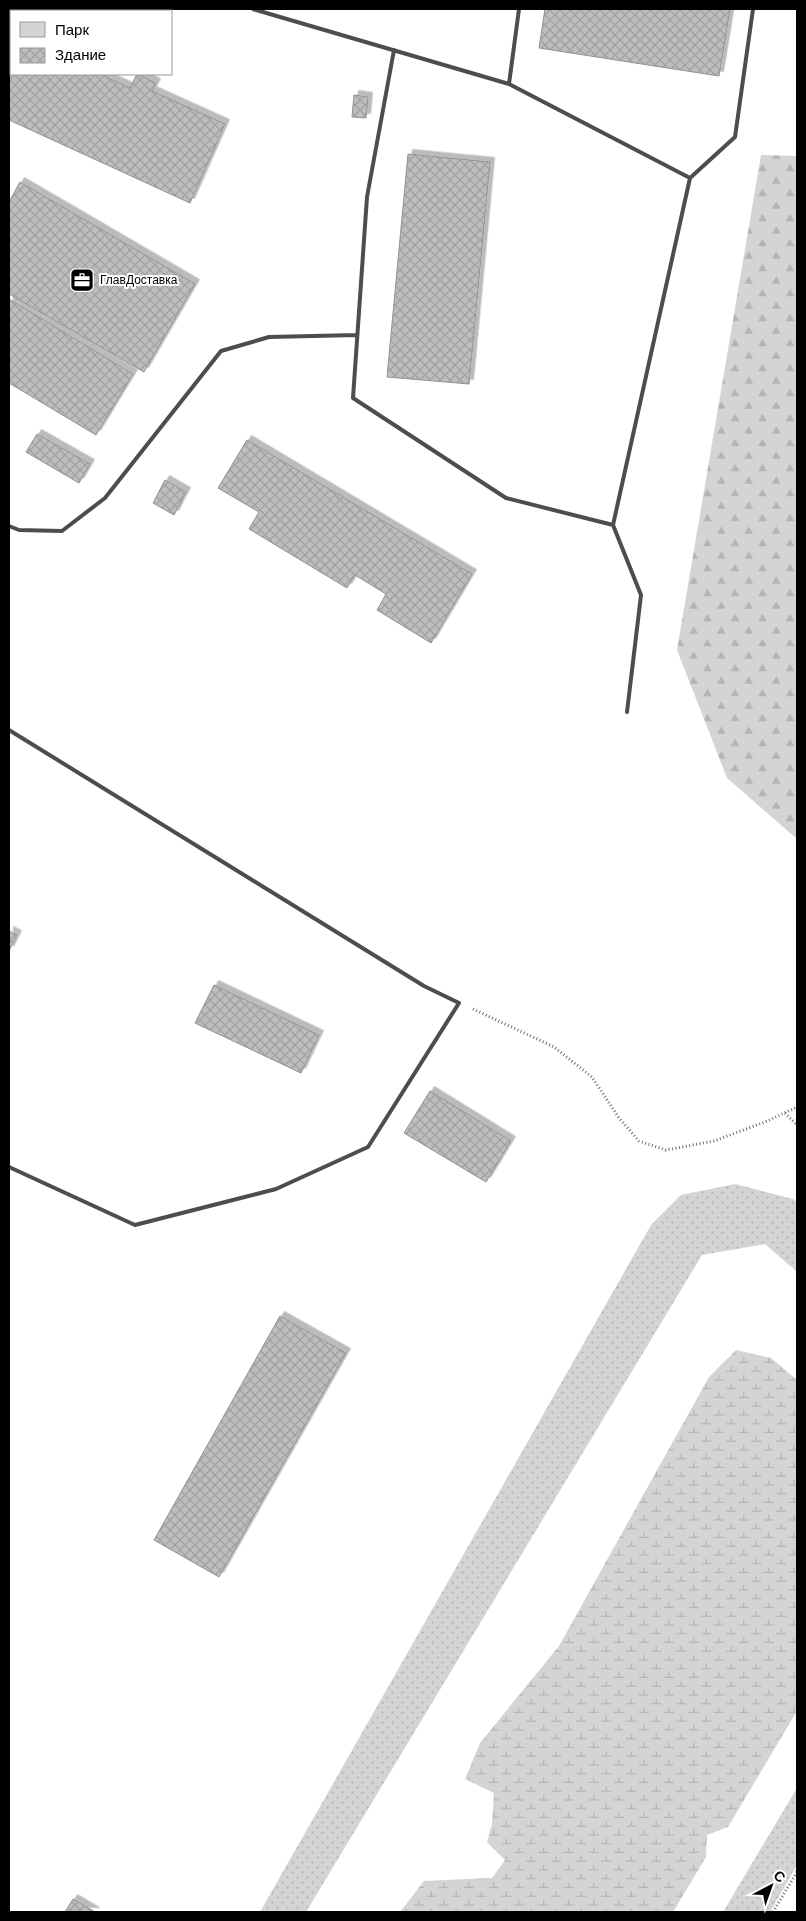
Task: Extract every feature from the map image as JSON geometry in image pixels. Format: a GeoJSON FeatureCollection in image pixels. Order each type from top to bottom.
{"type":"FeatureCollection","features":[{"type":"Feature","properties":{"kind":"lane"},"geometry":{"type":"LineString","coordinates":[[253,9],[509,84],[690,178]]}},
{"type":"Feature","properties":{"kind":"lane"},"geometry":{"type":"LineString","coordinates":[[509,84],[519,9]]}},
{"type":"Feature","properties":{"kind":"lane"},"geometry":{"type":"LineString","coordinates":[[627,712],[642,595],[613,525],[690,178],[735,137],[753,9]]}},
{"type":"Feature","properties":{"kind":"lane"},"geometry":{"type":"LineString","coordinates":[[394,50],[367,197],[353,398],[506,498],[613,525]]}},
{"type":"Feature","properties":{"kind":"lane"},"geometry":{"type":"LineString","coordinates":[[9,526],[19,530],[62,531],[106,498],[221,351],[269,337],[357,334]]}},
{"type":"Feature","properties":{"kind":"lane"},"geometry":{"type":"LineString","coordinates":[[9,730],[424,986],[459,1003],[368,1147],[276,1189],[135,1225],[9,1167]]}},
{"type":"Feature","properties":{"kind":"path"},"geometry":{"type":"LineString","coordinates":[[459,1003],[554,1047],[592,1077],[619,1118],[639,1141],[666,1150],[714,1141],[797,1107]]}},
{"type":"Feature","properties":{"kind":"path"},"geometry":{"type":"LineString","coordinates":[[785,1113],[797,1125]]}},
{"type":"Feature","properties":{"kind":"path"},"geometry":{"type":"LineString","coordinates":[[773,1912],[797,1872]]}},
{"type":"Feature","properties":{"kind":"green space"},"geometry":{"type":"Polygon","coordinates":[[[761,155],[797,156],[797,839],[727,778],[677,650],[761,155]]]}},
{"type":"Feature","properties":{"kind":"green space"},"geometry":{"type":"Polygon","coordinates":[[[735,1184],[793,1199],[797,1202],[797,1272],[765,1244],[702,1255],[306,1912],[260,1912],[651,1225],[681,1195],[735,1184]]]}},
{"type":"Feature","properties":{"kind":"green space"},"geometry":{"type":"Polygon","coordinates":[[[736,1350],[771,1358],[797,1380],[797,1711],[728,1827],[707,1835],[706,1857],[673,1912],[400,1912],[424,1881],[492,1878],[505,1860],[487,1842],[492,1824],[494,1793],[465,1779],[480,1743],[559,1646],[709,1377],[736,1350]]]}},
{"type":"Feature","properties":{"kind":"green space"},"geometry":{"type":"Polygon","coordinates":[[[797,1788],[797,1865],[770,1912],[723,1912],[797,1788]]]}},
{"type":"Feature","properties":{"kind":"building"},"geometry":{"type":"Polygon","coordinates":[[[73,9],[135,9],[134,10],[73,9]]]}},
{"type":"Feature","properties":{"kind":"building"},"geometry":{"type":"Polygon","coordinates":[[[545,9],[730,9],[719,76],[539,48],[545,9]]]}},
{"type":"Feature","properties":{"kind":"building"},"geometry":{"type":"Polygon","coordinates":[[[10,56],[10,75],[102,75],[130,88],[136,75],[139,75],[156,83],[152,91],[225,124],[190,203],[9,120],[10,56]]]}},
{"type":"Feature","properties":{"kind":"building"},"geometry":{"type":"Polygon","coordinates":[[[354,95],[368,97],[366,118],[352,117],[354,95]]]}},
{"type":"Feature","properties":{"kind":"building"},"geometry":{"type":"Polygon","coordinates":[[[408,154],[490,162],[469,384],[387,377],[408,154]]]}},
{"type":"Feature","properties":{"kind":"building"},"geometry":{"type":"Polygon","coordinates":[[[20,182],[195,284],[144,372],[9,294],[9,202],[20,182]]]}},
{"type":"Feature","properties":{"kind":"building"},"geometry":{"type":"Polygon","coordinates":[[[9,299],[133,374],[96,435],[9,383],[9,299]]]}},
{"type":"Feature","properties":{"kind":"building"},"geometry":{"type":"Polygon","coordinates":[[[37,434],[90,464],[79,483],[26,452],[37,434]]]}},
{"type":"Feature","properties":{"kind":"building"},"geometry":{"type":"Polygon","coordinates":[[[247,440],[472,574],[431,643],[377,610],[386,594],[355,575],[347,588],[249,529],[259,512],[218,488],[247,440]]]}},
{"type":"Feature","properties":{"kind":"building"},"geometry":{"type":"Polygon","coordinates":[[[165,480],[186,492],[174,515],[153,503],[165,480]]]}},
{"type":"Feature","properties":{"kind":"building"},"geometry":{"type":"Polygon","coordinates":[[[9,931],[17,935],[9,951],[9,931]]]}},
{"type":"Feature","properties":{"kind":"building"},"geometry":{"type":"Polygon","coordinates":[[[214,985],[319,1035],[301,1073],[195,1023],[214,985]]]}},
{"type":"Feature","properties":{"kind":"building"},"geometry":{"type":"Polygon","coordinates":[[[430,1091],[511,1141],[486,1182],[404,1133],[430,1091]]]}},
{"type":"Feature","properties":{"kind":"building"},"geometry":{"type":"Polygon","coordinates":[[[280,1316],[346,1353],[219,1577],[154,1540],[280,1316]]]}},
{"type":"Feature","properties":{"kind":"building"},"geometry":{"type":"Polygon","coordinates":[[[73,1899],[95,1912],[65,1912],[73,1899]]]}},
{"type":"Feature","properties":{"kind":"place","name":"ГлавДоставка"},"geometry":{"type":"Point","coordinates":[82,280]}}]}
